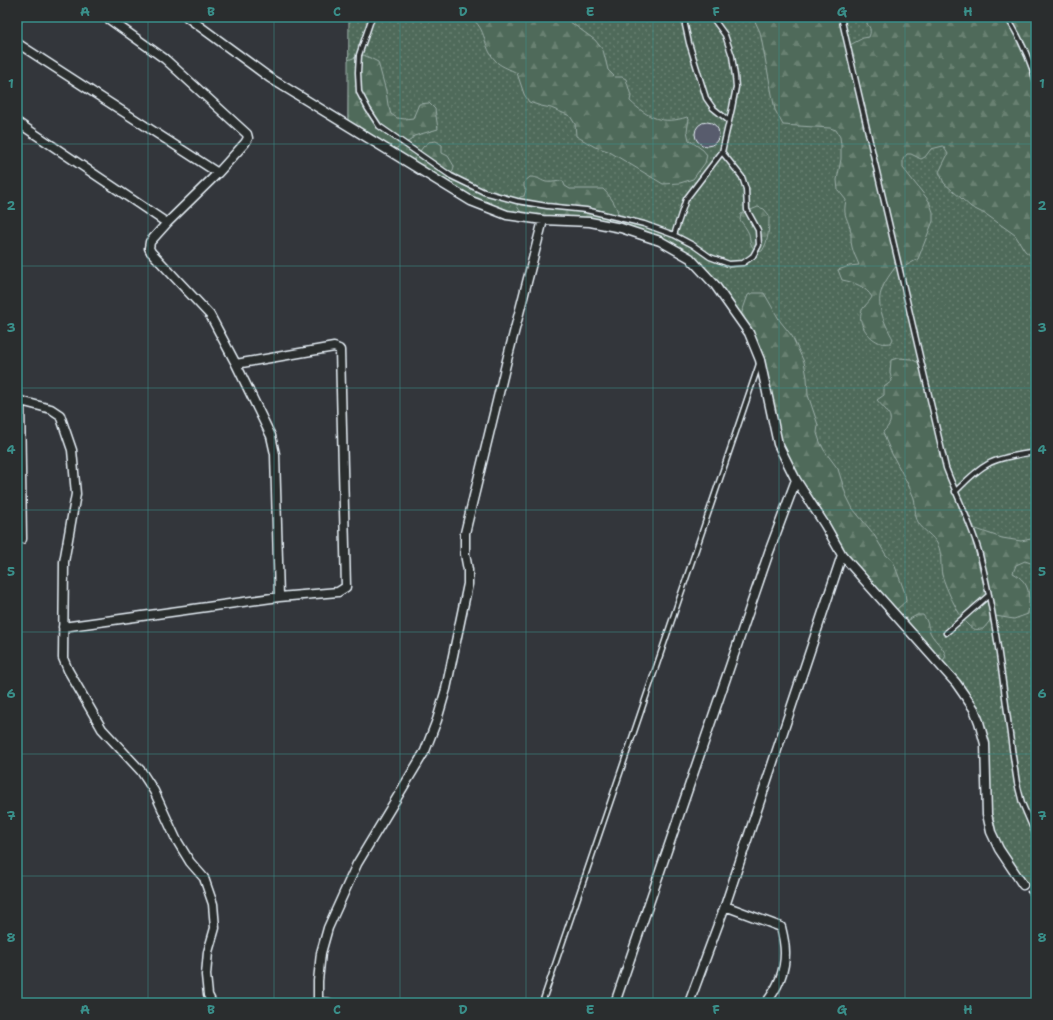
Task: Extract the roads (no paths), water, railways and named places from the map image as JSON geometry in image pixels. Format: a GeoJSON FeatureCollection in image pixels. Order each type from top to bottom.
{"type":"FeatureCollection","features":[{"type":"Feature","properties":{"kind":"street"},"geometry":{"type":"LineString","coordinates":[[106,17],[165,58],[247,134],[248,138],[245,143],[218,173],[167,223],[150,242],[149,248],[151,252],[210,315],[271,436],[275,454],[280,598]]}},
{"type":"Feature","properties":{"kind":"street"},"geometry":{"type":"LineString","coordinates":[[188,17],[270,78],[471,201],[507,215],[543,220],[590,222],[621,228],[660,241],[690,258],[716,285],[749,333],[760,360],[778,444],[796,480],[842,555],[956,682],[974,709],[985,744],[986,814],[991,832],[999,849],[1023,885]]}},
{"type":"Feature","properties":{"kind":"street"},"geometry":{"type":"LineString","coordinates":[[17,43],[218,173]]}},
{"type":"Feature","properties":{"kind":"street"},"geometry":{"type":"LineString","coordinates":[[17,122],[167,223]]}},
{"type":"Feature","properties":{"kind":"street"},"geometry":{"type":"LineString","coordinates":[[330,1003],[316,1002],[321,953],[328,928],[358,864],[425,751],[437,720],[446,689],[468,584],[468,570],[465,554],[465,532],[506,360],[543,220]]}},
{"type":"Feature","properties":{"kind":"street"},"geometry":{"type":"LineString","coordinates":[[63,627],[280,598],[338,592],[346,587],[341,353],[339,349],[334,347],[236,364]]}},
{"type":"Feature","properties":{"kind":"street"},"geometry":{"type":"LineString","coordinates":[[22,539],[19,400],[51,409],[60,415],[72,450],[76,494],[64,562],[63,658],[75,683],[102,729],[141,771],[154,791],[176,839],[190,862],[204,878],[213,904],[216,928],[208,952],[206,975],[208,995],[212,1003]]}},
{"type":"Feature","properties":{"kind":"street"},"geometry":{"type":"LineString","coordinates":[[615,1003],[769,552],[796,480]]}},
{"type":"Feature","properties":{"kind":"street"},"geometry":{"type":"LineString","coordinates":[[689,1003],[725,906],[842,555]]}},
{"type":"Feature","properties":{"kind":"street"},"geometry":{"type":"LineString","coordinates":[[725,906],[781,927],[785,953],[780,980],[773,994],[766,1003]]}},
{"type":"Feature","properties":{"kind":"lane"},"geometry":{"type":"LineString","coordinates":[[372,17],[359,55],[358,72],[359,92],[368,109],[379,126],[451,176],[484,192],[517,201],[586,210],[644,224],[674,235],[710,258],[730,264],[743,263],[753,256],[759,245],[758,230],[747,210],[746,190],[742,176],[722,152]]}},
{"type":"Feature","properties":{"kind":"lane"},"geometry":{"type":"LineString","coordinates":[[685,17],[685,25],[689,43],[706,98],[713,108],[729,121]]}},
{"type":"Feature","properties":{"kind":"lane"},"geometry":{"type":"LineString","coordinates":[[674,235],[686,199],[722,152],[736,87],[736,76],[732,56],[725,35],[712,17]]}},
{"type":"Feature","properties":{"kind":"lane"},"geometry":{"type":"LineString","coordinates":[[841,17],[946,468],[980,554],[993,616],[1017,783],[1022,804],[1036,836]]}},
{"type":"Feature","properties":{"kind":"lane"},"geometry":{"type":"LineString","coordinates":[[1007,17],[1024,46],[1032,66],[1036,82]]}},
{"type":"Feature","properties":{"kind":"lane"},"geometry":{"type":"LineString","coordinates":[[542,1003],[760,360]]}},
{"type":"Feature","properties":{"kind":"lane"},"geometry":{"type":"LineString","coordinates":[[955,492],[972,475],[989,463],[1017,455],[1036,452]]}},
{"type":"Feature","properties":{"kind":"lane"},"geometry":{"type":"LineString","coordinates":[[946,633],[989,595]]}}]}
